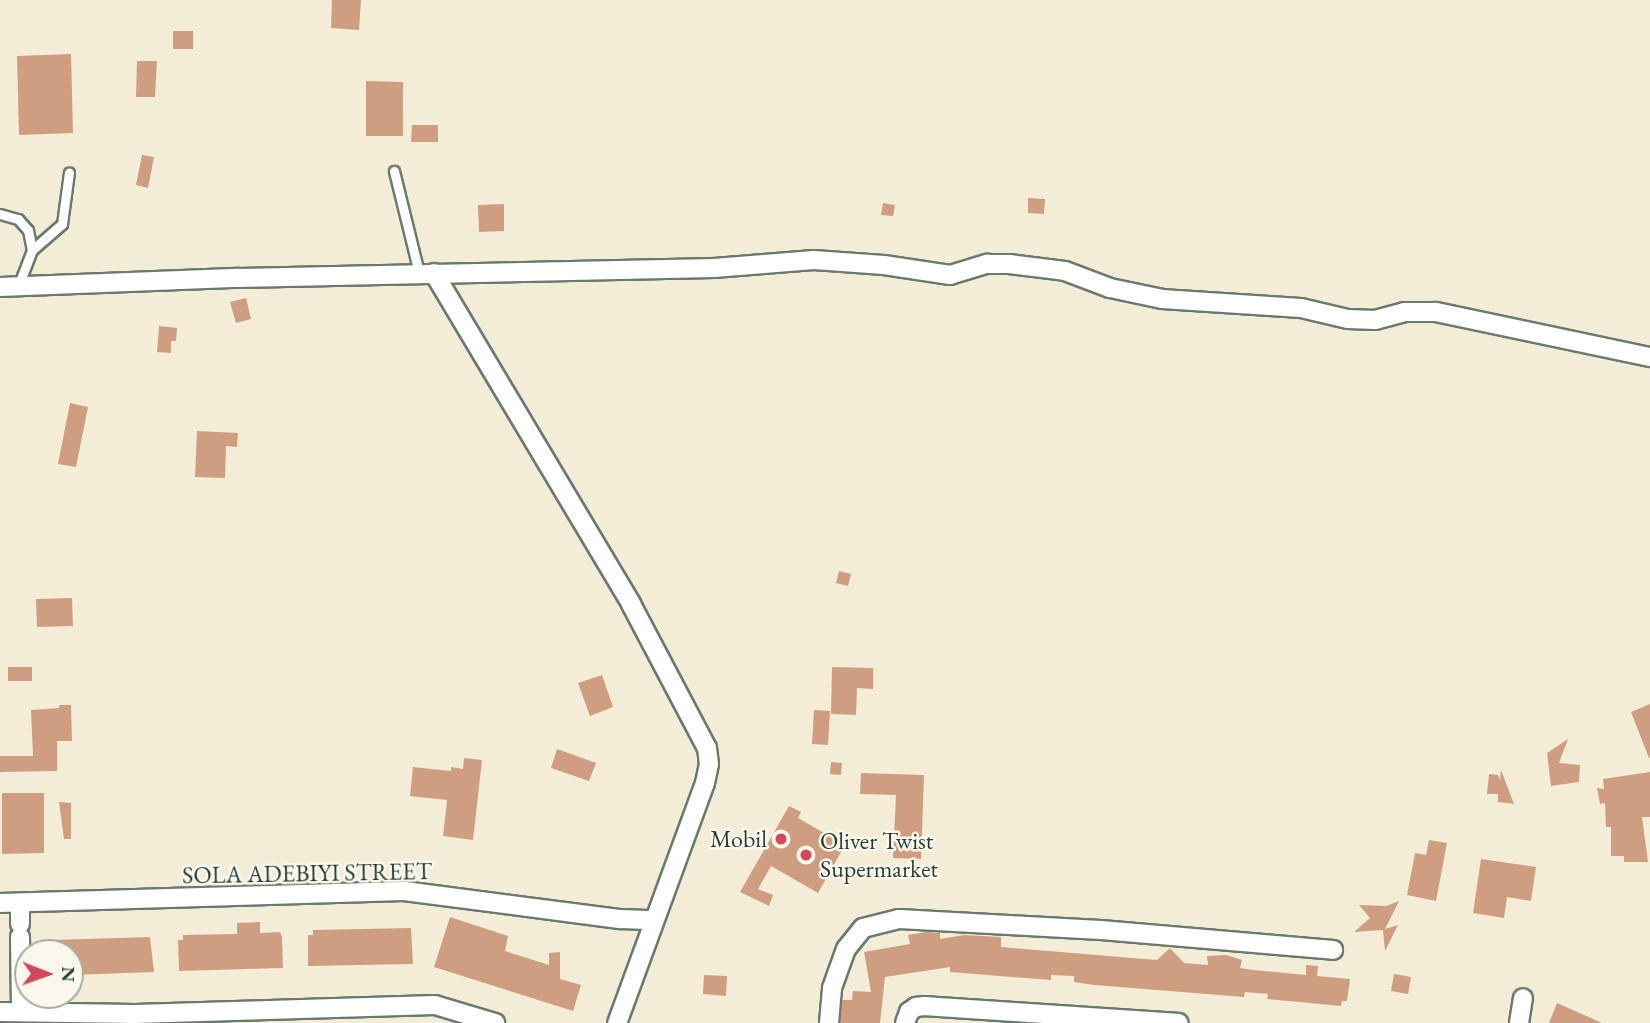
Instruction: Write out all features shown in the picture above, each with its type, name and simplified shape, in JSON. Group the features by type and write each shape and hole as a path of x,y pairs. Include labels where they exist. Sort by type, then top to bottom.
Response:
{"street":[{"path":"9,287 427,273 714,268 814,260 884,265 950,275 987,264 1009,264 1065,271 1110,288 1162,299 1301,308 1348,319 1374,320 1404,313 1436,312 1650,357"},
{"path":"427,273 631,604 707,748 709,764 705,783 617,1023"},
{"name":"SOLA ADEBIYI STREET","path":"0,903 404,891 621,919 654,920"},
{"path":"20,903 21,1012"},
{"path":"829,1023 832,988 846,949 863,928 899,919 1101,930 1333,950"},
{"path":"1519,1023 1523,998"},
{"path":"0,1012 135,1019 402,1014 435,1005 473,1020 495,1023"},
{"path":"905,1023 909,1012 916,1007 1008,1017 1178,1023"}],"lane":[{"path":"394,171 427,273"},
{"path":"9,287 32,250 62,224 69,172"},
{"path":"0,214 18,219 28,230 32,250"}],"building":[{"path":"332,0 361,0 359,30 331,28"},
{"path":"173,31 193,31 193,49 173,49"},
{"path":"71,54 73,133 19,135 17,56"},
{"path":"137,61 157,61 155,97 136,97"},
{"path":"366,81 403,82 403,136 366,136"},
{"path":"412,125 438,125 438,142 411,142"},
{"path":"142,155 154,157 148,188 136,185"},
{"path":"1028,198 1045,199 1044,214 1028,213"},
{"path":"883,203 895,205 893,216 881,215"},
{"path":"504,204 504,231 479,232 478,205"},
{"path":"246,298 251,319 236,323 230,302"},
{"path":"159,326 177,328 176,341 171,341 171,353 157,352"},
{"path":"70,403 88,407 76,467 58,464"},
{"path":"197,431 238,433 237,447 226,446 225,478 195,477"},
{"path":"839,571 851,574 848,586 836,583"},
{"path":"72,598 73,626 37,627 36,599"},
{"path":"8,667 32,667 32,681 8,681"},
{"path":"832,667 873,668 873,689 857,688 856,715 831,714"},
{"path":"602,675 613,707 590,716 578,683"},
{"path":"1650,704 1650,758 1649,758 1631,712"},
{"path":"59,705 71,705 72,741 57,741 57,771 0,772 0,756 33,756 31,710 59,708"},
{"path":"814,710 830,711 828,745 812,744"},
{"path":"1568,739 1559,763 1580,765 1579,782 1551,786 1547,753"},
{"path":"557,749 596,763 589,781 551,768"},
{"path":"464,758 482,760 473,840 443,836 447,800 410,796 413,767 451,771 451,767 463,769"},
{"path":"831,762 842,763 841,775 830,774"},
{"path":"1501,770 1514,804 1498,802 1498,794 1487,794 1489,774 1498,775 1500,780"},
{"path":"1650,772 1650,817 1642,817 1648,862 1624,862 1624,856 1611,856 1611,827 1606,827 1605,803 1600,804 1597,788 1604,789 1603,779"},
{"path":"861,773 924,775 921,859 893,858 896,795 860,794"},
{"path":"2,793 44,793 44,853 2,854"},
{"path":"59,802 71,803 71,839 64,839"},
{"path":"789,806 801,812 798,818 845,845 818,893 771,866 758,889 773,895 769,906 740,892"},
{"path":"1429,840 1447,843 1436,901 1407,895 1415,853 1426,855"},
{"path":"1481,859 1536,867 1531,901 1507,897 1504,918 1473,913"},
{"path":"1399,901 1385,929 1398,925 1385,951 1383,930 1354,932 1370,918 1359,905 1386,906"},
{"path":"450,917 508,936 505,951 549,965 549,953 560,952 560,979 581,985 573,1011 434,967"},
{"path":"260,922 260,933 280,932 283,968 179,971 178,940 183,940 183,935 237,934 237,923"},
{"path":"411,928 413,964 308,966 308,935 313,935 313,930"},
{"path":"940,933 940,939 964,935 1001,937 1001,947 1157,960 1170,948 1184,963 1208,965 1207,956 1226,955 1242,960 1240,968 1306,975 1306,965 1318,966 1317,976 1350,979 1347,1001 1342,1001 1341,1006 1267,999 1268,994 1245,992 1244,997 1094,985 1074,982 1074,976 1051,975 1051,980 950,972 950,967 885,977 880,1023 840,1023 842,1000 852,1000 853,991 871,992 864,952 910,944 908,935"},
{"path":"150,937 154,972 84,974 84,939"},
{"path":"1394,974 1411,977 1408,994 1391,991"},
{"path":"704,975 727,976 726,996 703,994"},
{"path":"1557,1003 1602,1023 1549,1023"}],"place":[{"name":"Mobil","path":"781,839"},
{"name":"Oliver Twist Supermarket","path":"806,855"}]}
